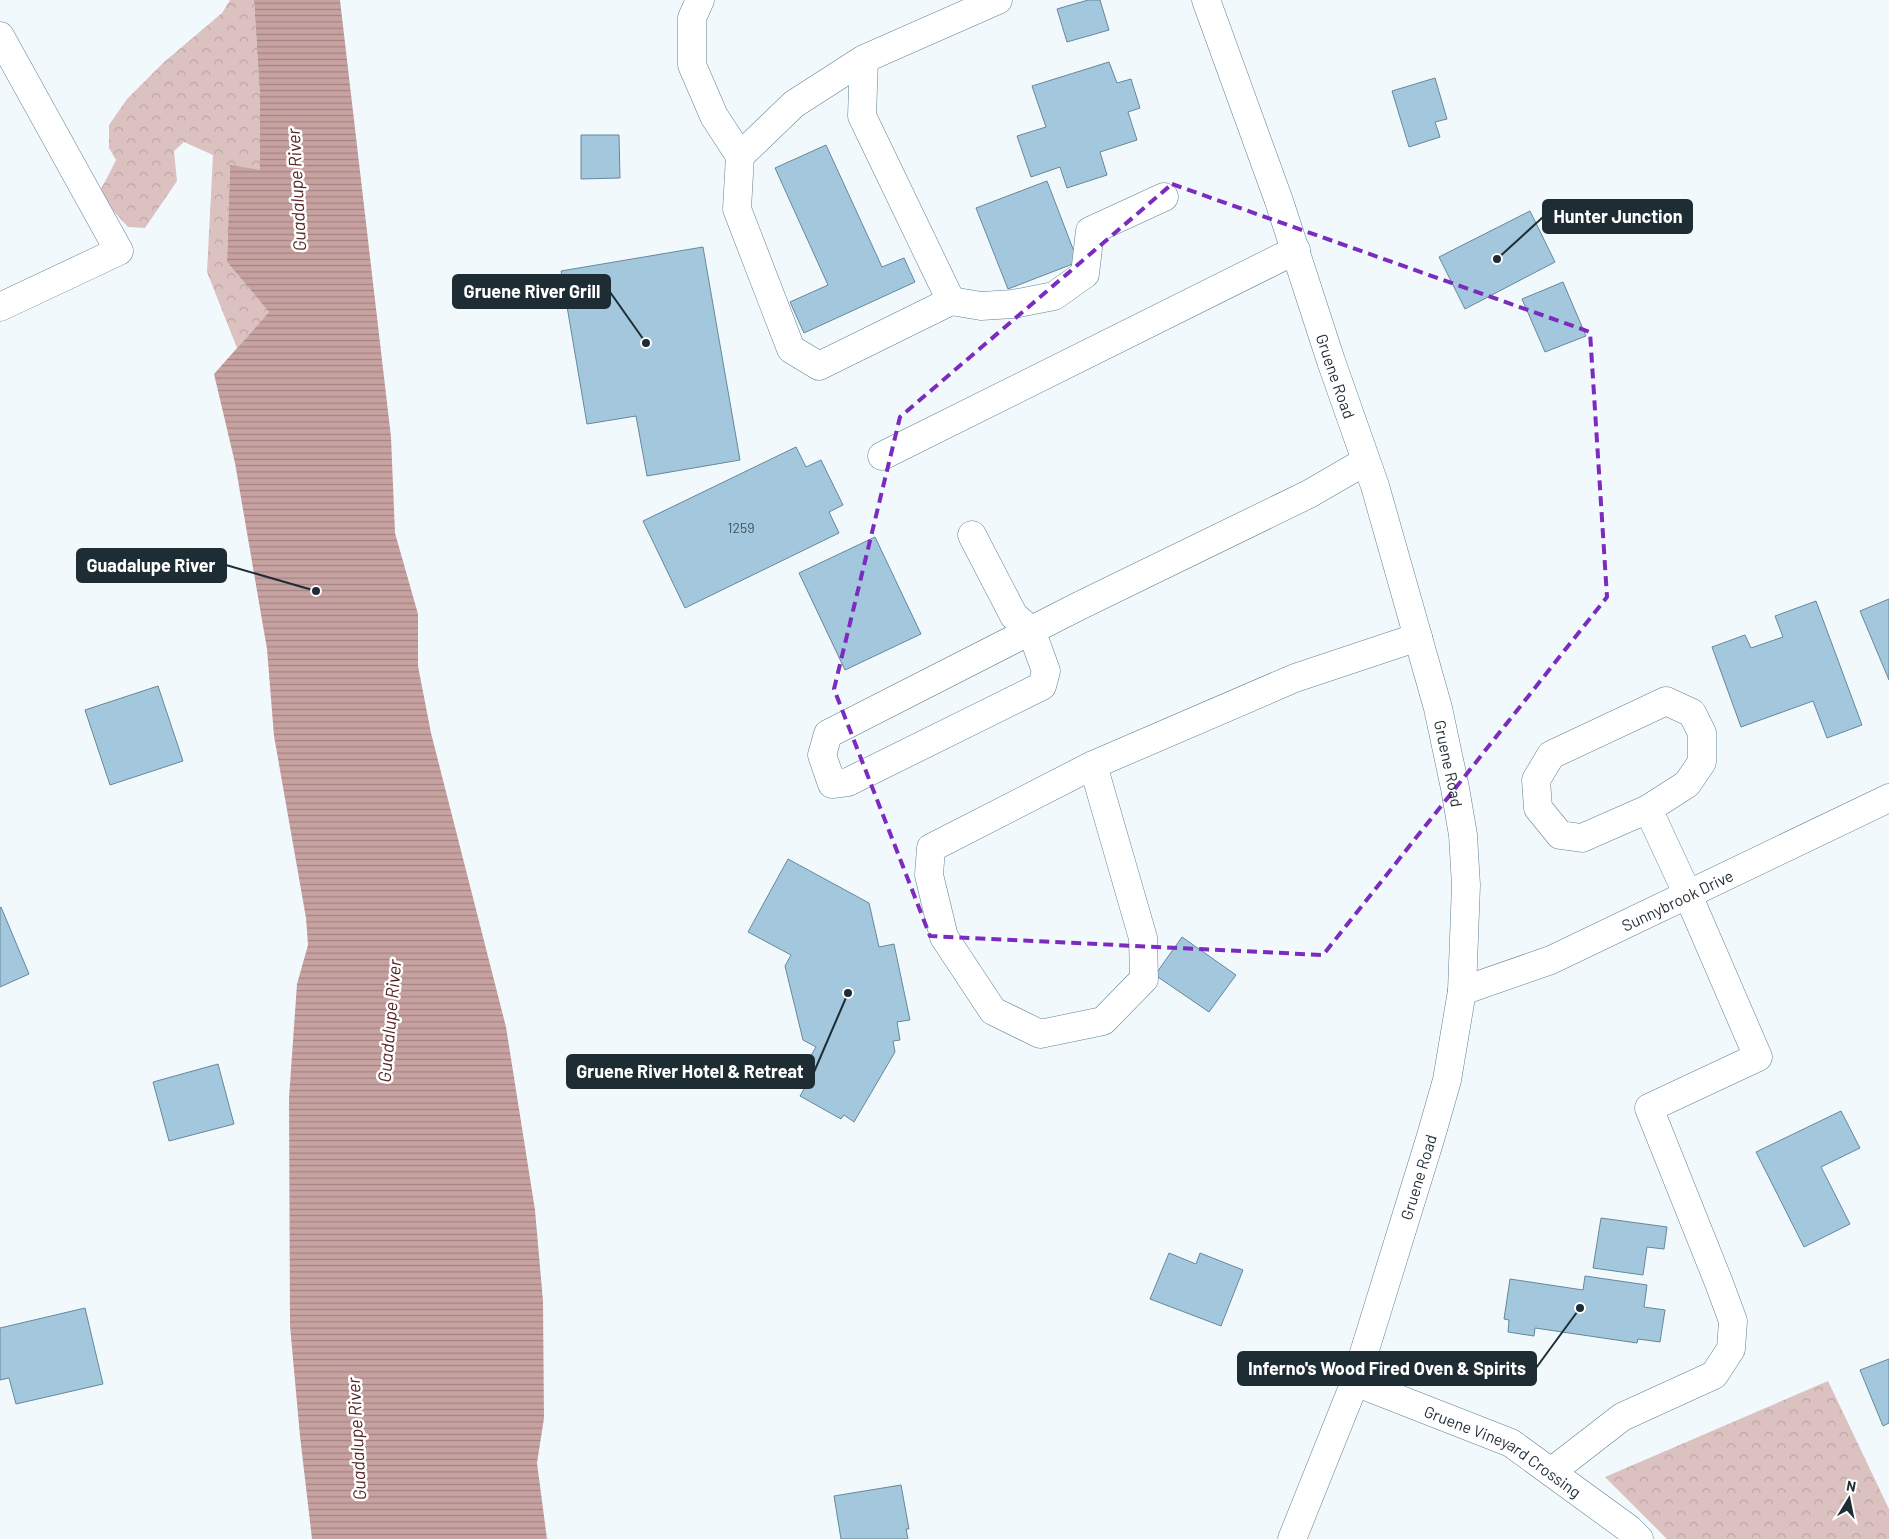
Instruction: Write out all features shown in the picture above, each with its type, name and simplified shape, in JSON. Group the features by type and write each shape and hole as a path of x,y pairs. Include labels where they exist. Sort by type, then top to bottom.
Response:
{"street":[{"path":"700,0 692,18 692,65 714,116 740,156 737,209 791,349 819,366 951,301 989,305 1013,304 1054,296 1085,274 1090,231 1164,197"},
{"path":"740,156 794,104 864,59 998,0"},
{"name":"Gruene Road","path":"1206,0 1279,201 1375,486 1438,708 1463,835 1466,885 1462,991 1447,1080 1354,1382 1292,1539"},
{"path":"0,36 119,251 0,308"},
{"path":"864,59 862,116 951,301"},
{"path":"882,456 1296,250"},
{"path":"972,535 1014,616 1031,630 1046,671 1042,686 848,782 832,784 822,755 828,734 1031,630 1309,494 1366,461"},
{"path":"1093,765 1143,938 1144,979 1102,1021 1040,1034 993,1011 944,937 930,875 931,848 1093,765 1296,678 1418,637"},
{"path":"1666,701 1692,713 1702,733 1702,762 1687,784 1648,809 1582,838 1560,835 1538,808 1536,780 1550,755 1666,701"},
{"name":"Sunnybrook Drive","path":"1462,991 1551,960 1889,798"},
{"path":"1552,1472 1622,1417 1714,1375 1731,1349 1733,1321 1649,1108 1758,1056 1688,895 1648,809"},
{"name":"Gruene Vineyard Crossing","path":"1354,1382 1511,1443 1629,1529 1639,1539"}],"highlighted area":[{"path":"1172,184 1590,332 1607,597 1323,955 930,936 834,689 900,417"}],"green space":[{"path":"230,0 254,0 260,97 260,171 230,165 227,262 269,312 237,348 207,272 213,155 184,142 174,151 177,181 145,228 128,227 98,194 116,160 109,148 109,125 127,99 163,63 222,13"},
{"path":"1828,1381 1889,1509 1889,1539 1667,1539 1605,1477"}],"water":[{"path":"254,0 340,0 391,437 395,533 418,614 418,666 431,733 506,1027 535,1210 543,1301 544,1418 537,1463 547,1539 312,1539 290,1326 289,1098 297,984 308,945 306,918 274,736 267,649 235,463 214,374 269,312 227,262 230,165 260,170 260,97"}],"building":[{"path":"1088,0 1100,0 1109,30 1067,42 1057,9"},
{"path":"1109,62 1117,83 1131,79 1140,108 1128,112 1137,140 1100,152 1107,175 1067,188 1060,167 1031,177 1017,136 1046,127 1032,86"},
{"path":"1435,78 1447,119 1435,122 1440,137 1409,147 1392,91"},
{"path":"581,135 619,135 620,178 581,179"},
{"path":"826,145 882,267 904,258 915,282 804,333 790,302 828,285 775,168"},
{"path":"1047,181 1078,262 1008,289 976,208"},
{"path":"1530,211 1555,262 1465,309 1439,257"},
{"path":"703,247 740,460 647,476 636,416 587,424 561,271"},
{"path":"1563,282 1586,336 1545,352 1522,299"},
{"path":"796,447 806,467 821,460 843,505 829,512 839,533 685,608 643,521"},
{"path":"875,537 921,634 845,670 799,573"},
{"path":"1889,599 1889,680 1860,611"},
{"path":"1816,601 1862,725 1827,738 1813,701 1741,727 1712,647 1745,635 1751,648 1783,637 1775,616"},
{"path":"158,686 183,761 110,785 85,710"},
{"path":"788,859 869,903 879,947 894,944 910,1020 897,1022 900,1040 893,1041 895,1052 854,1122 844,1115 841,1119 800,1096 804,1089 795,1083 816,1047 803,1040 785,966 791,955 748,932"},
{"path":"0,908 29,974 0,987"},
{"path":"1182,937 1236,975 1209,1012 1155,975"},
{"path":"218,1064 234,1124 169,1141 153,1082"},
{"path":"1841,1111 1860,1148 1821,1167 1850,1224 1804,1247 1756,1152"},
{"path":"1601,1218 1667,1227 1664,1249 1647,1247 1643,1275 1593,1268"},
{"path":"1169,1253 1196,1264 1200,1253 1243,1270 1221,1326 1150,1299"},
{"path":"1585,1276 1647,1285 1644,1307 1665,1310 1660,1342 1638,1339 1637,1343 1535,1328 1534,1336 1508,1332 1509,1320 1504,1319 1510,1279 1583,1290"},
{"path":"85,1308 103,1384 16,1404 9,1378 0,1380 0,1328"},
{"path":"1889,1359 1889,1423 1883,1426 1860,1370"},
{"path":"901,1485 909,1529 906,1529 908,1539 841,1539 834,1496"}],"place":[{"name":"Hunter Junction","path":"1497,259"},
{"name":"Gruene River Grill","path":"646,343"},
{"name":"Guadalupe River","path":"316,591"},
{"name":"Gruene River Hotel & Retreat","path":"848,993"},
{"name":"Inferno's Wood Fired Oven & Spirits","path":"1580,1308"}]}
